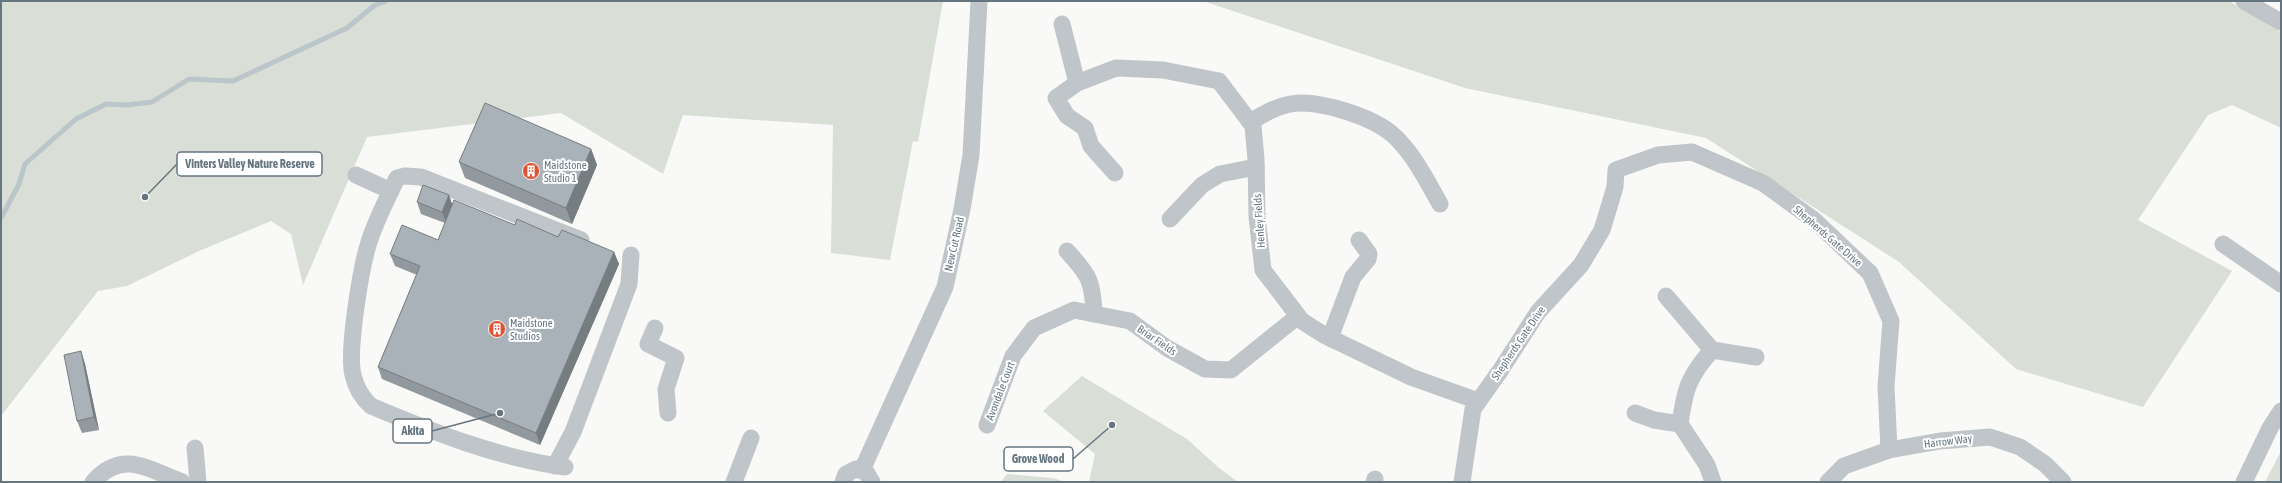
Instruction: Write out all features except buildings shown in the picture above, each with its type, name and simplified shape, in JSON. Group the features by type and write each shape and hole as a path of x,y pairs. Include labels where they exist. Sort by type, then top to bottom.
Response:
{"street":[{"name":"New Cut Road","path":"843,482 846,474 851,470 867,476 945,287 962,210 970,155 979,1"},
{"path":"2244,1 2281,22"},
{"path":"1062,24 1074,86"},
{"name":"Henley Fields","path":"1115,173 1091,146 1085,128 1067,116 1056,98 1074,86 1116,68 1163,70 1219,81 1253,126 1257,217 1263,270 1302,321 1330,338 1411,377 1478,401"},
{"path":"1250,122 1271,110 1300,103 1332,107 1363,118 1392,134 1420,168 1440,204"},
{"name":"Shepherds Gate Drive","path":"1462,482 1473,409 1538,312 1581,266 1602,230 1615,188 1616,170 1658,155 1692,152 1763,183 1814,220 1870,273 1891,321 1886,386 1889,450"},
{"path":"1170,219 1202,185 1220,174 1256,167"},
{"path":"356,175 391,191"},
{"path":"593,244 421,177 405,176 397,178 369,243 357,306 352,374 361,398 371,406 470,444 560,466 629,284 631,255"},
{"path":"1330,338 1353,277 1368,259 1369,254 1359,240"},
{"path":"2223,244 2281,284"},
{"path":"1067,251 1087,273 1091,284 1094,314"},
{"path":"1666,296 1712,350 1756,357"},
{"name":"Briar Fields","path":"1013,356 1034,328 1074,310 1130,321 1167,348 1206,369 1230,370 1298,316"},
{"path":"655,328 648,344 676,358 666,389 668,413"},
{"path":"1712,350 1700,364 1685,390 1680,424 1707,465 1713,482"},
{"name":"Avondale Court","path":"987,425 1013,356"},
{"path":"2244,482 2270,428 2281,411"},
{"path":"1635,413 1649,419 1680,424"},
{"name":"Harrow Way","path":"1828,482 1844,466 1889,450 1940,441 1990,437 2020,446 2045,464 2063,482"},
{"path":"734,482 751,438"},
{"path":"194,448 198,482"},
{"path":"93,482 111,466 127,463 182,482"}],"shaded area":[{"path":"1,1 943,1 918,142 913,141 890,260 831,253 833,125 683,115 663,174 561,113 367,137 303,285 291,234 271,221 199,251 127,286 98,291 1,416"},
{"path":"1203,1 2229,1 2281,32 2281,128 2232,105 2208,115 2138,220 2232,271 2143,407 2016,369 1899,262 1706,138 1465,88"},
{"path":"1082,376 1187,439 1219,468 1238,482 1089,482 1095,454 1043,411"},
{"path":"2281,451 2281,482 2265,482"},
{"path":"1007,474 1052,478 1066,482 1001,482"}],"waterway":[{"path":"1,218 19,184 25,164 76,119 106,104 127,105 152,102 189,79 233,81 347,28 375,5 386,1"}],"place":[{"name":"Maidstone Studio 1","path":"531,171"},
{"name":"Vinters Valley Nature Reserve","path":"145,197"},
{"name":"Maidstone Studios","path":"497,329"},
{"name":"Akita","path":"500,413"},
{"name":"Grove Wood","path":"1112,425"}]}
